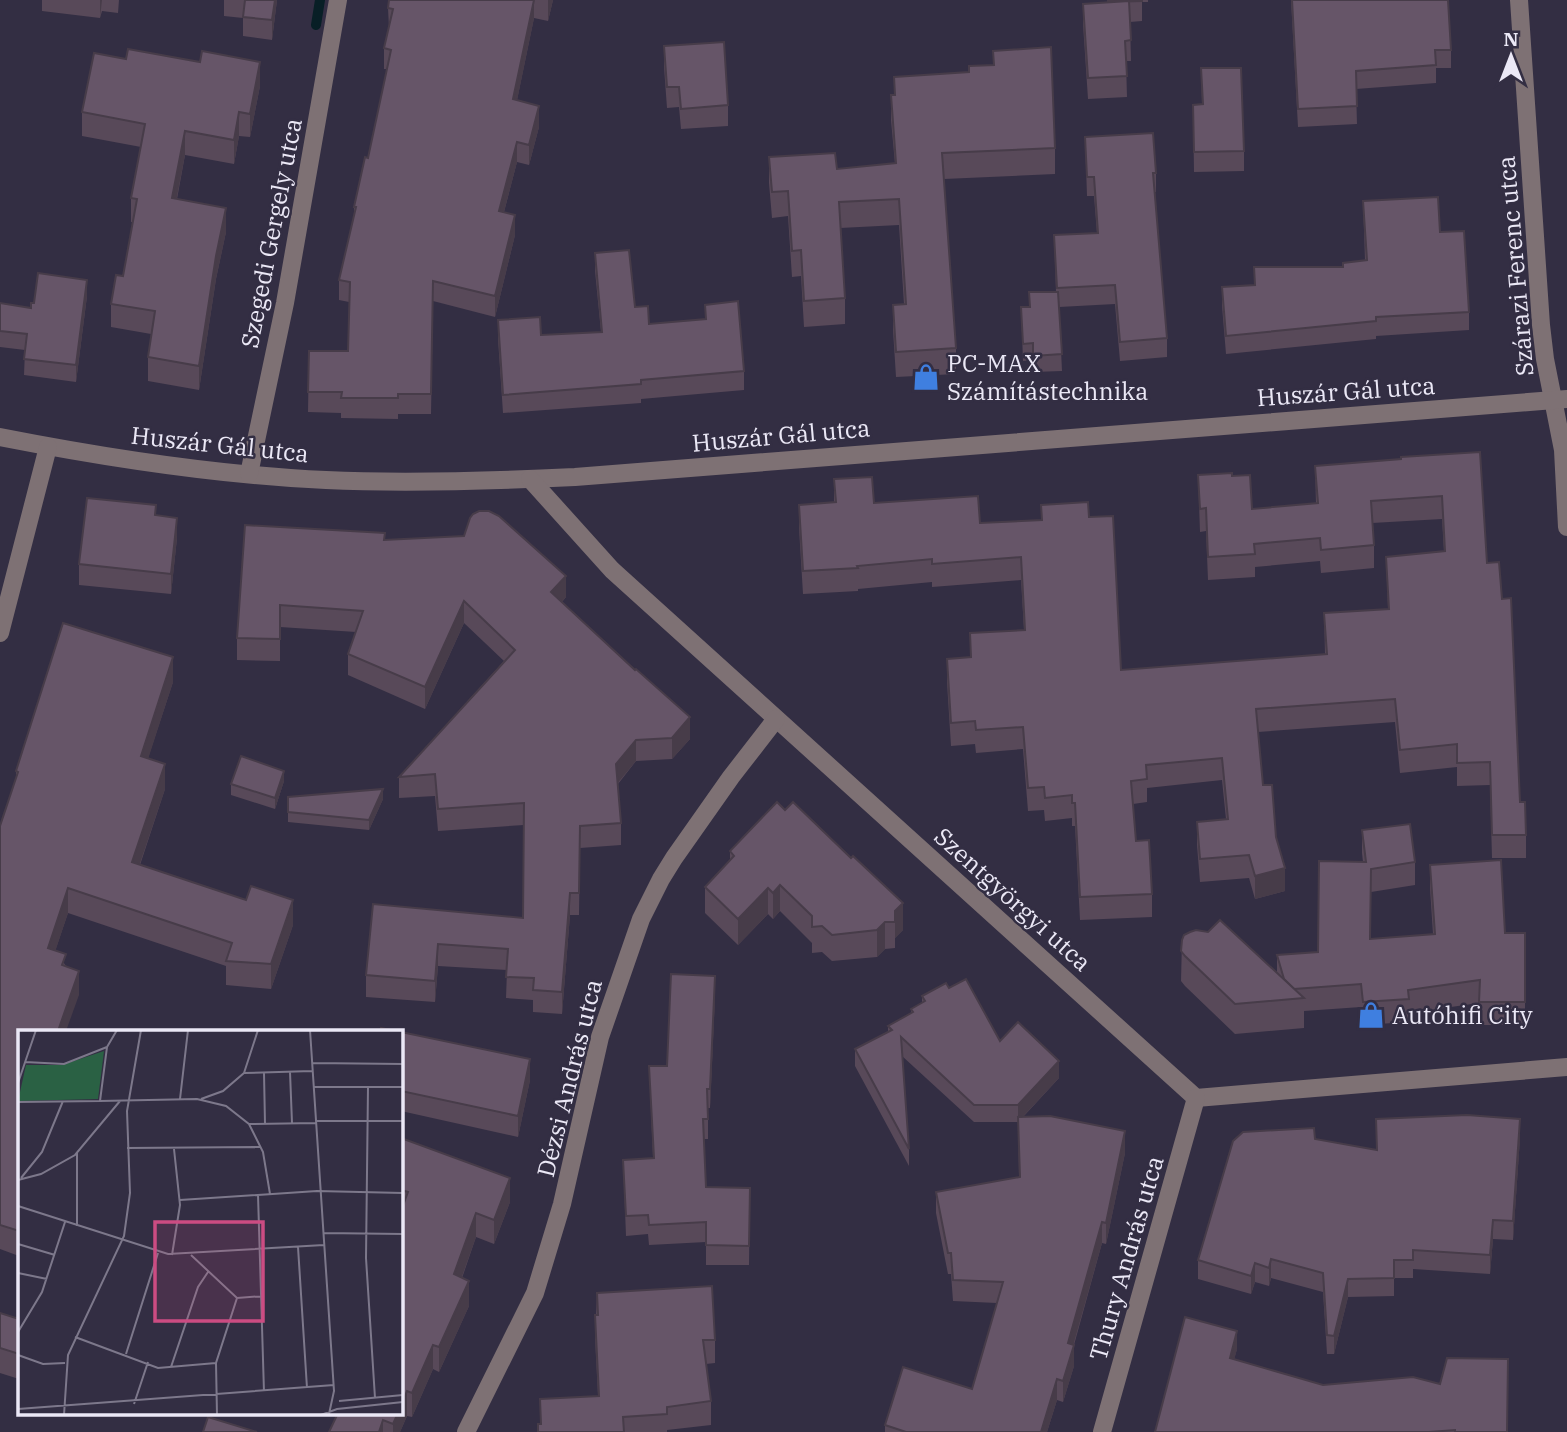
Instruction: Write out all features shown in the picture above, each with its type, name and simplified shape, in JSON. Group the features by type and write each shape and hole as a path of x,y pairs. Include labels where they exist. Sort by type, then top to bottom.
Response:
{"street":[{"name":"Szegedi Gergely utca","path":"250,474 285,303 338,0"},
{"name":"Szárazi Ferenc utca","path":"1519,0 1541,325 1545,359 1560,399 1567,527"},
{"name":"Huszár Gál utca","path":"0,437 110,457 250,474 356,481 530,479 1560,399"},
{"path":"0,634 48,447"},
{"name":"Szentgyörgyi utca","path":"530,479 612,570 1196,1098"},
{"name":"Dézsi András utca","path":"466,1432 535,1293 562,1204 600,1037 641,919 661,879 680,850 776,719"},
{"path":"1196,1098 1567,1067"},
{"name":"Thury András utca","path":"1102,1432 1196,1098"}],"building":[{"path":"245,0 275,0 272,20 243,17"},
{"path":"389,0 534,0 513,99 539,106 529,145 517,142 499,211 515,215 495,296 433,281 431,394 398,394 398,398 341,398 342,392 308,392 309,351 348,351 350,282 339,280 391,50 384,48 393,9 388,8"},
{"path":"1142,0 1142,1 1108,2"},
{"path":"1292,0 1448,0 1451,50 1435,50 1436,65 1356,71 1357,106 1298,109"},
{"path":"1129,1 1131,40 1125,41 1127,76 1088,78 1083,4"},
{"path":"724,42 728,105 681,109 679,87 667,87 664,46"},
{"path":"1051,47 1055,148 942,153 956,348 896,352 893,305 906,304 899,199 839,202 845,298 804,301 801,250 792,251 788,191 772,192 769,157 835,153 837,169 896,163 891,95 895,95 894,77 969,72 969,66 994,65 993,51"},
{"path":"128,49 200,62 202,51 260,62 250,114 239,112 234,140 185,131 172,198 226,208 199,366 148,357 155,311 111,304 116,275 123,276 137,199 131,198 145,124 82,112 94,53 126,59"},
{"path":"1201,68 1241,68 1244,151 1194,152 1193,105 1203,104"},
{"path":"1153,133 1156,173 1153,173 1167,338 1120,342 1115,285 1057,288 1054,235 1098,233 1094,177 1087,177 1085,137"},
{"path":"1438,197 1440,232 1464,231 1469,312 1376,317 1376,321 1226,336 1222,287 1255,285 1254,267 1343,267 1343,263 1367,260 1363,201"},
{"path":"629,250 635,307 648,306 649,324 706,319 705,305 738,301 744,371 641,380 641,384 503,395 498,320 540,317 541,335 602,332 595,253"},
{"path":"38,273 87,280 76,365 24,359 27,334 0,331 0,303 31,308"},
{"path":"1029,292 1058,292 1062,354 1033,356 1033,343 1023,344 1021,307 1030,307"},
{"path":"1480,452 1487,563 1499,562 1502,599 1511,598 1520,802 1525,802 1526,835 1492,835 1490,762 1457,763 1457,744 1400,750 1395,699 1256,709 1263,785 1272,785 1276,837 1285,868 1255,876 1249,855 1200,859 1197,822 1228,819 1222,758 1146,765 1147,779 1131,781 1136,841 1149,840 1152,894 1080,897 1075,803 1072,803 1072,795 1045,798 1044,787 1028,788 1023,727 976,730 975,721 951,723 947,659 971,657 970,633 1025,630 1021,557 932,564 932,559 857,566 858,568 803,571 799,505 836,502 834,479 872,477 874,503 978,496 980,523 1042,520 1041,505 1088,502 1089,517 1113,516 1121,670 1327,654 1324,613 1389,609 1386,557 1445,551 1442,496 1371,501 1374,545 1321,550 1320,538 1254,544 1255,554 1208,557 1206,508 1200,509 1198,475 1250,475 1252,509 1318,503 1315,466"},
{"path":"87,498 156,505 155,515 177,518 171,574 79,564"},
{"path":"479,511 489,511 499,516 566,576 551,592 690,717 672,738 636,740 616,764 621,823 580,826 579,893 570,893 562,992 533,990 534,978 506,977 508,949 438,944 435,981 366,975 373,904 523,918 524,803 438,809 435,774 399,777 515,650 464,601 425,687 348,654 363,611 280,605 280,639 237,638 245,525 385,533 384,540 464,536 470,518"},
{"path":"63,623 173,657 141,756 165,764 132,862 246,900 251,886 293,900 271,964 226,961 232,943 68,888 48,948 66,954 62,965 79,971 58,1030 18,1030 18,1231 0,1225 0,826 18,772 16,771"},
{"path":"241,756 284,771 275,798 231,784"},
{"path":"383,789 369,820 288,812 288,797"},
{"path":"777,802 785,810 793,802 903,903 895,911 895,922 885,922 877,930 832,935 822,926 812,927 812,916 780,885 773,893 768,888 738,919 705,887 734,856 730,851"},
{"path":"1410,824 1415,862 1371,869 1370,939 1435,934 1430,865 1501,860 1505,933 1525,933 1525,1002 1479,1002 1480,980 1408,990 1409,999 1363,1002 1361,984 1294,989 1284,979 1277,955 1318,952 1319,861 1366,862 1362,830"},
{"path":"1220,920 1304,998 1235,1004 1181,951 1184,935 1196,930 1208,932"},
{"path":"671,974 715,976 710,1089 707,1089 708,1119 703,1119 706,1187 750,1188 749,1246 706,1245 706,1222 649,1225 648,1215 626,1216 623,1160 654,1158 649,1066 667,1066"},
{"path":"966,979 1000,1041 1018,1022 1059,1061 1018,1105 974,1105 901,1037 909,1149 855,1049 892,1030 888,1026 913,1012 911,1009 925,1001 922,996 946,983 949,988"},
{"path":"402,1032 530,1059 518,1116 402,1091"},
{"path":"1467,1115 1520,1119 1513,1221 1493,1220 1490,1255 1413,1250 1413,1260 1394,1260 1394,1278 1348,1279 1334,1336 1327,1335 1323,1273 1271,1259 1269,1268 1255,1263 1251,1276 1198,1260 1233,1141 1243,1132 1314,1128 1315,1139 1377,1150 1376,1119"},
{"path":"1050,1116 1125,1131 1106,1223 1102,1222 1068,1343 1074,1345 1063,1381 1057,1379 1041,1432 906,1432 885,1425 903,1367 972,1389 1003,1282 953,1280 951,1253 948,1253 936,1192 1020,1177 1018,1117"},
{"path":"402,1138 510,1178 494,1220 476,1213 454,1274 469,1281 439,1347 433,1345 412,1393 407,1391 402,1404 402,1208 408,1192 402,1190"},
{"path":"712,1286 715,1340 703,1340 711,1401 667,1407 667,1414 623,1417 624,1432 538,1432 538,1424 541,1424 540,1399 599,1396 595,1315 598,1315 597,1293"},
{"path":"0,1313 18,1319 18,1354 0,1348"},
{"path":"1185,1317 1237,1331 1230,1358 1323,1385 1413,1377 1440,1384 1447,1358 1508,1359 1507,1432 1155,1432"},
{"path":"338,1414 398,1414 393,1424 383,1420 379,1432 329,1432"},
{"path":"208,1417 257,1432 203,1432"}],"waterway":[{"path":"316,25 320,0"}],"place":[{"name":"PC-MAX Számítástechnika","path":"926,377"},
{"name":"Autóhifi City","path":"1371,1015"}]}
